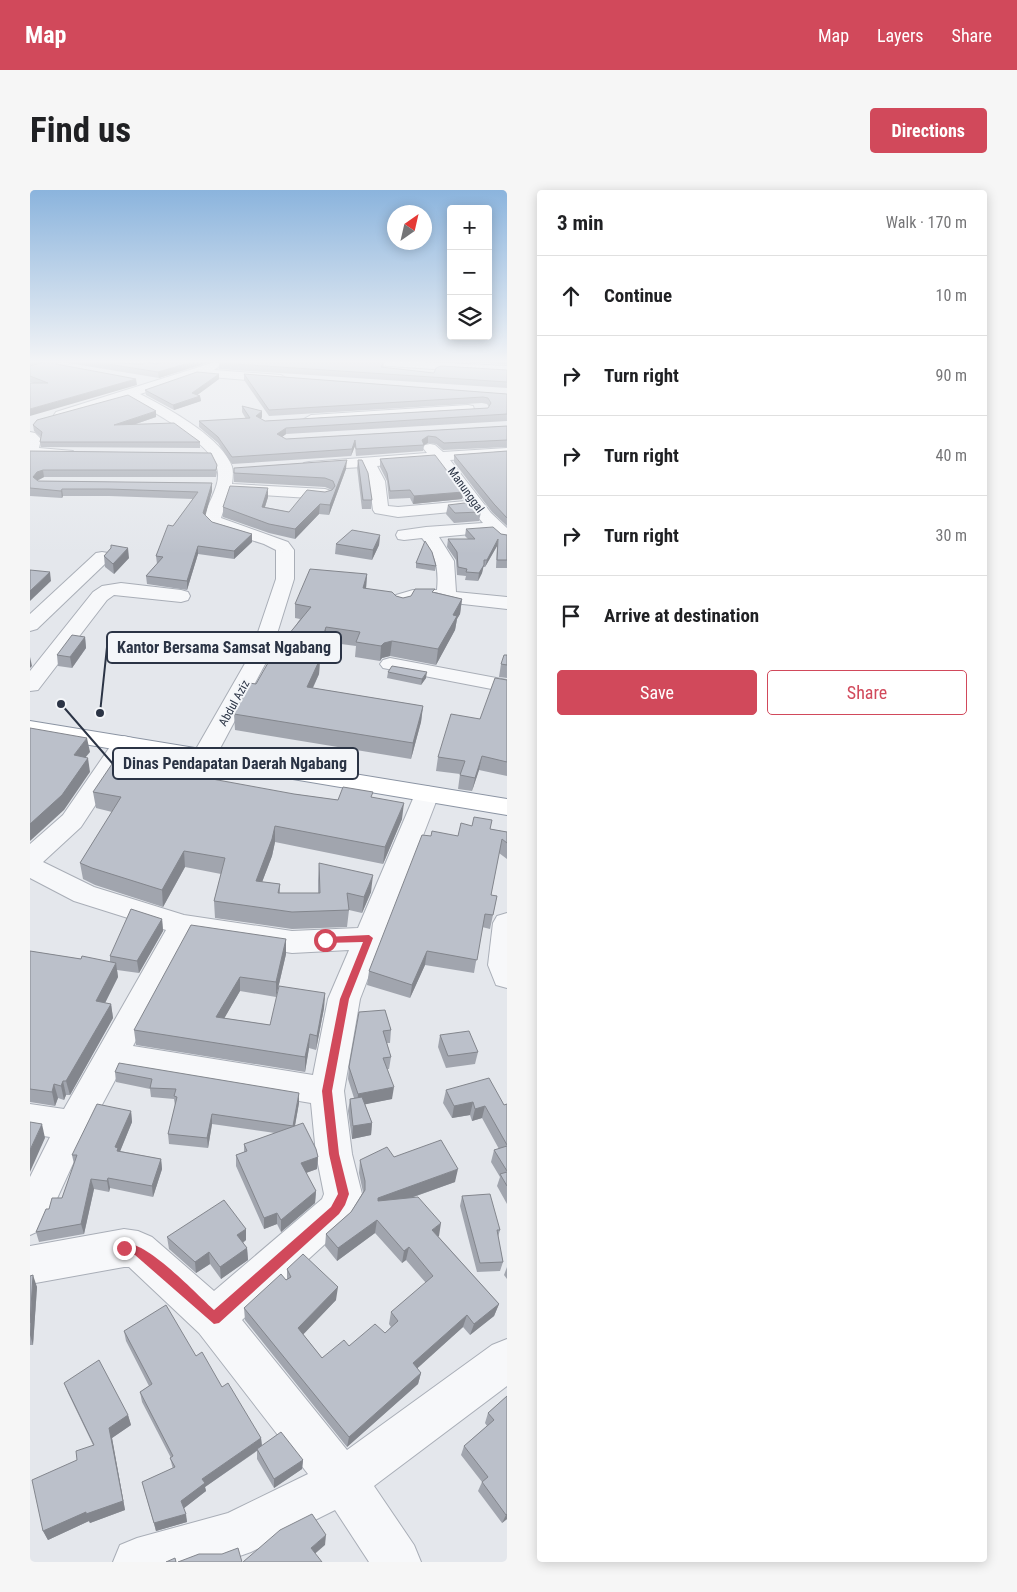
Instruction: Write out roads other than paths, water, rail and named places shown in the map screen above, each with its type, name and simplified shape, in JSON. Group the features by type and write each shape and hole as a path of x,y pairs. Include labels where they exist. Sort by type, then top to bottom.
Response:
{"highway":[{"path":"30,728 507,807"}],"street":[{"path":"184,426 217,454 220,481"},
{"path":"30,436 34,439 32,452 35,454 83,454"},
{"name":"Manunggal","path":"421,439 440,457 494,521"},
{"path":"291,467 507,452"},
{"path":"198,454 217,454"},
{"path":"368,462 376,481 381,510 494,521"},
{"path":"220,481 245,470"},
{"path":"220,481 325,494"},
{"name":"Abdul Aziz","path":"204,756 261,653 285,579 286,550 282,546 262,537 219,524 213,520 220,481"},
{"path":"404,535 494,521"},
{"path":"426,532 440,548 447,560 446,596"},
{"path":"30,625 102,557"},
{"path":"30,685 100,596 109,590 121,589 181,596"},
{"path":"402,605 402,600 407,597 423,595 507,603"},
{"path":"390,664 507,686"},
{"path":"30,859 72,821 124,743"},
{"path":"214,1318 335,1211 341,1201 343,1194 333,1147 327,1091 344,999 427,794"},
{"path":"30,867 84,894 183,925 292,942 369,938"},
{"path":"507,923 503,965 507,977"},
{"path":"30,1217 73,1126 183,925"},
{"path":"112,1056 327,1091"},
{"path":"30,1119 73,1126"},
{"path":"30,1265 107,1250 124,1248 138,1250 214,1318 343,1481 397,1562"},
{"path":"137,1562 234,1535 343,1481 507,1360"}],"place":[{"name":"Dinas Pendapatan Daerah Ngabang","path":"61,704"},
{"name":"Kantor Bersama Samsat Ngabang","path":"100,713"}]}
